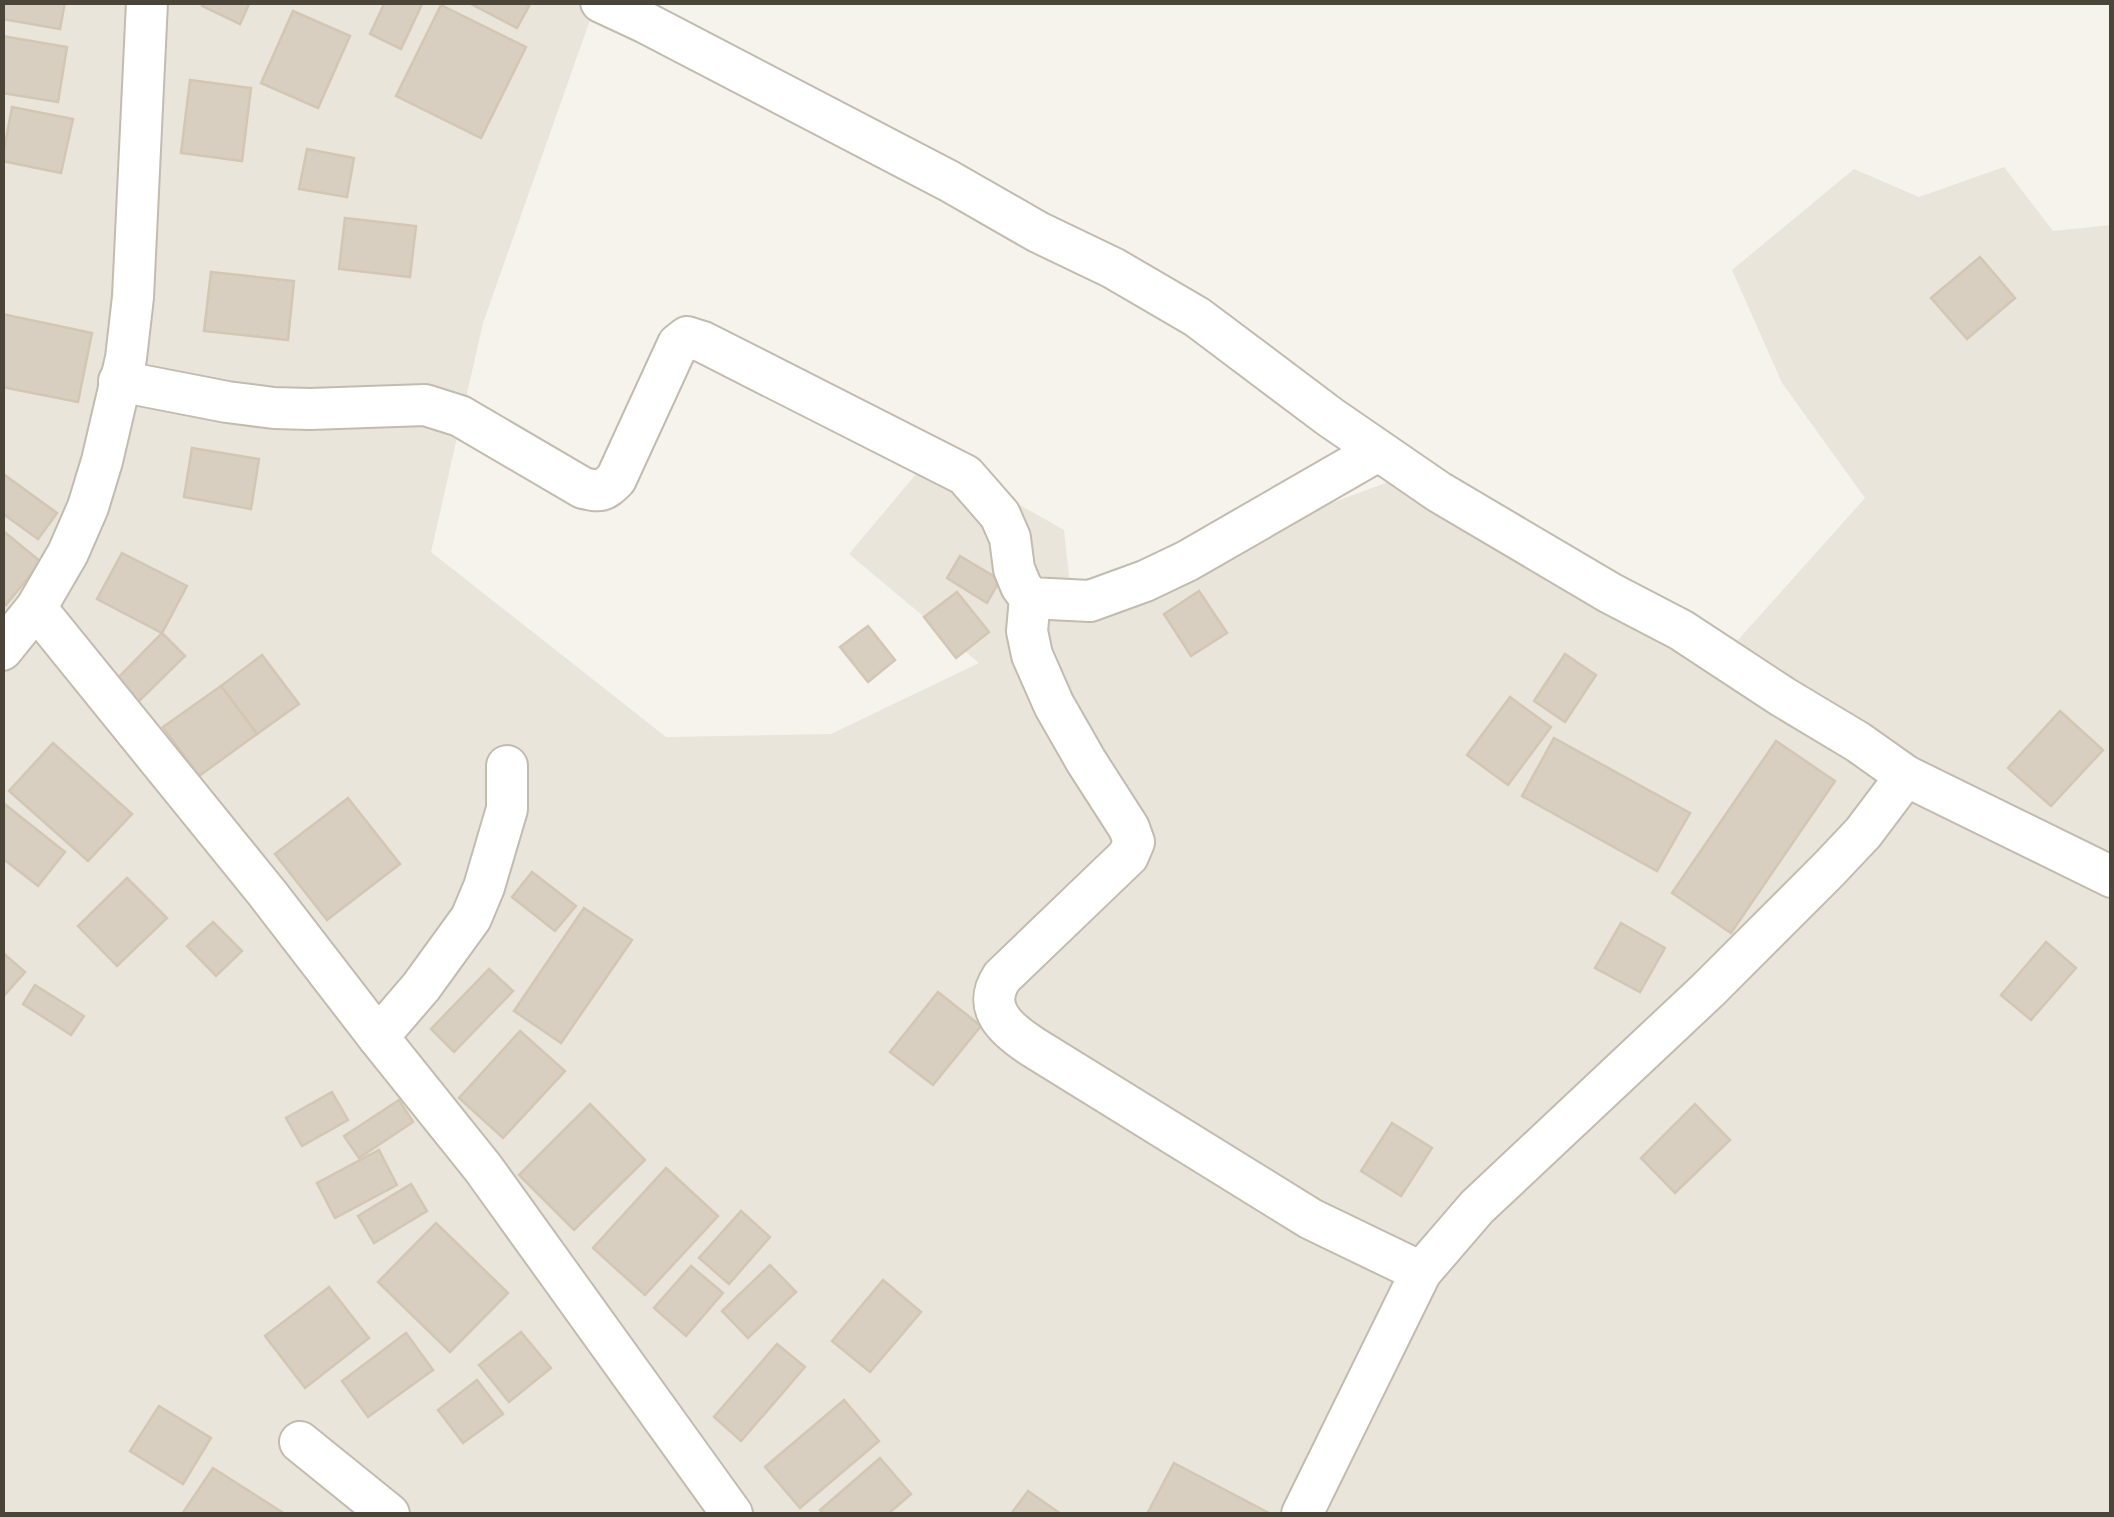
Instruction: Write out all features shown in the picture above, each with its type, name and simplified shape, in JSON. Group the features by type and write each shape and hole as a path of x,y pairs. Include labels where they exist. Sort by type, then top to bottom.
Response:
{"street":[{"path":"2,650 36,608 68,553 88,507 126,358 133,297 147,2"},
{"path":"601,2 949,181 1198,317 1439,492 1680,630 1906,776 2112,877"},
{"path":"119,381 274,408 424,405 460,416 583,488 599,492 616,479 678,344 688,337 965,475 1000,514 1010,538 1014,568 1030,598 1027,631 1032,655 1054,705 1130,828 1134,842 1128,856 1002,977 995,988 995,1010 1013,1034 1032,1048 1312,1220 1421,1272"},
{"path":"1030,598 1090,601 1145,582 1378,451"},
{"path":"36,608 267,892 483,1168 732,1514"},
{"path":"378,1037 472,918 506,809 507,766"},
{"path":"1302,1514 1421,1272 1477,1207 1708,990 1829,869 1906,776"},
{"path":"300,1442 388,1514"}],"shaded area":[{"path":"3,3 596,3 483,323 431,552 666,737 831,734 979,663 849,554 932,455 1064,530 1074,622 1271,525 1413,473 1738,640 1865,498 1782,383 1732,270 1854,169 1919,197 2004,167 2053,231 2111,225 2111,1514 3,1514"}],"building":[{"path":"2,2 65,2 60,29 2,19"},
{"path":"204,2 250,2 240,24 202,6"},
{"path":"385,2 423,2 401,49 370,34"},
{"path":"467,2 521,2 529,6 517,28"},
{"path":"441,5 526,47 481,138 396,96"},
{"path":"293,11 350,36 318,108 261,83"},
{"path":"2,36 67,47 58,102 2,93"},
{"path":"190,80 251,88 242,161 181,153"},
{"path":"12,107 73,119 61,173 2,161"},
{"path":"307,149 354,158 347,197 299,189"},
{"path":"345,218 416,226 410,277 339,269"},
{"path":"1980,257 2015,298 1967,339 1931,298"},
{"path":"211,272 294,281 288,340 204,331"},
{"path":"2,314 92,333 78,402 2,387"},
{"path":"192,448 259,459 251,509 184,497"},
{"path":"2,473 57,513 38,539 2,513"},
{"path":"2,530 41,562 6,605 2,603"},
{"path":"122,553 187,586 162,633 97,599"},
{"path":"960,556 1000,580 987,603 947,578"},
{"path":"1199,591 1227,633 1191,656 1164,614"},
{"path":"957,592 989,632 956,658 924,617"},
{"path":"868,626 895,660 868,682 840,647"},
{"path":"162,633 185,656 137,703 115,681"},
{"path":"1565,654 1596,675 1565,722 1534,701"},
{"path":"262,655 299,704 257,734 221,686"},
{"path":"221,686 257,734 199,776 163,727"},
{"path":"1510,697 1551,727 1508,785 1467,755"},
{"path":"2060,711 2103,750 2051,806 2008,768"},
{"path":"1554,738 1690,813 1657,871 1522,796"},
{"path":"1776,741 1835,781 1731,933 1672,893"},
{"path":"53,743 132,814 88,861 9,791"},
{"path":"348,798 400,864 327,920 275,854"},
{"path":"2,802 65,852 38,886 2,858"},
{"path":"532,872 576,906 555,931 512,897"},
{"path":"127,878 167,918 117,966 78,926"},
{"path":"584,908 632,940 561,1043 514,1011"},
{"path":"213,922 242,951 216,976 187,946"},
{"path":"1621,923 1665,948 1640,992 1595,968"},
{"path":"2046,942 2076,968 2031,1020 2001,995"},
{"path":"2,952 25,972 2,998"},
{"path":"489,969 513,991 454,1052 431,1029"},
{"path":"35,985 84,1016 71,1035 23,1004"},
{"path":"938,992 981,1026 933,1085 890,1052"},
{"path":"520,1031 565,1071 503,1138 459,1098"},
{"path":"332,1092 348,1120 302,1146 286,1118"},
{"path":"399,1100 413,1122 359,1158 344,1136"},
{"path":"590,1104 645,1160 574,1230 519,1175"},
{"path":"1695,1104 1730,1140 1675,1193 1641,1158"},
{"path":"1392,1123 1432,1148 1401,1196 1361,1171"},
{"path":"379,1150 397,1185 335,1218 317,1183"},
{"path":"666,1168 718,1216 645,1295 593,1248"},
{"path":"411,1184 427,1211 374,1243 358,1216"},
{"path":"741,1211 770,1237 729,1284 699,1258"},
{"path":"436,1223 508,1293 450,1352 378,1282"},
{"path":"770,1265 796,1292 748,1338 722,1311"},
{"path":"691,1266 723,1293 686,1336 654,1308"},
{"path":"883,1280 921,1312 870,1372 832,1341"},
{"path":"329,1287 369,1338 305,1388 265,1336"},
{"path":"521,1332 551,1368 509,1402 479,1365"},
{"path":"406,1333 433,1370 368,1417 342,1381"},
{"path":"777,1344 805,1367 741,1441 714,1417"},
{"path":"477,1380 503,1414 463,1443 438,1410"},
{"path":"844,1400 879,1441 800,1508 765,1467"},
{"path":"159,1406 211,1438 183,1484 130,1451"},
{"path":"880,1458 911,1494 888,1514 824,1514 820,1510"},
{"path":"1174,1463 1271,1514 1147,1514"},
{"path":"213,1468 285,1514 182,1514"},
{"path":"1028,1491 1061,1514 1011,1514"}]}
